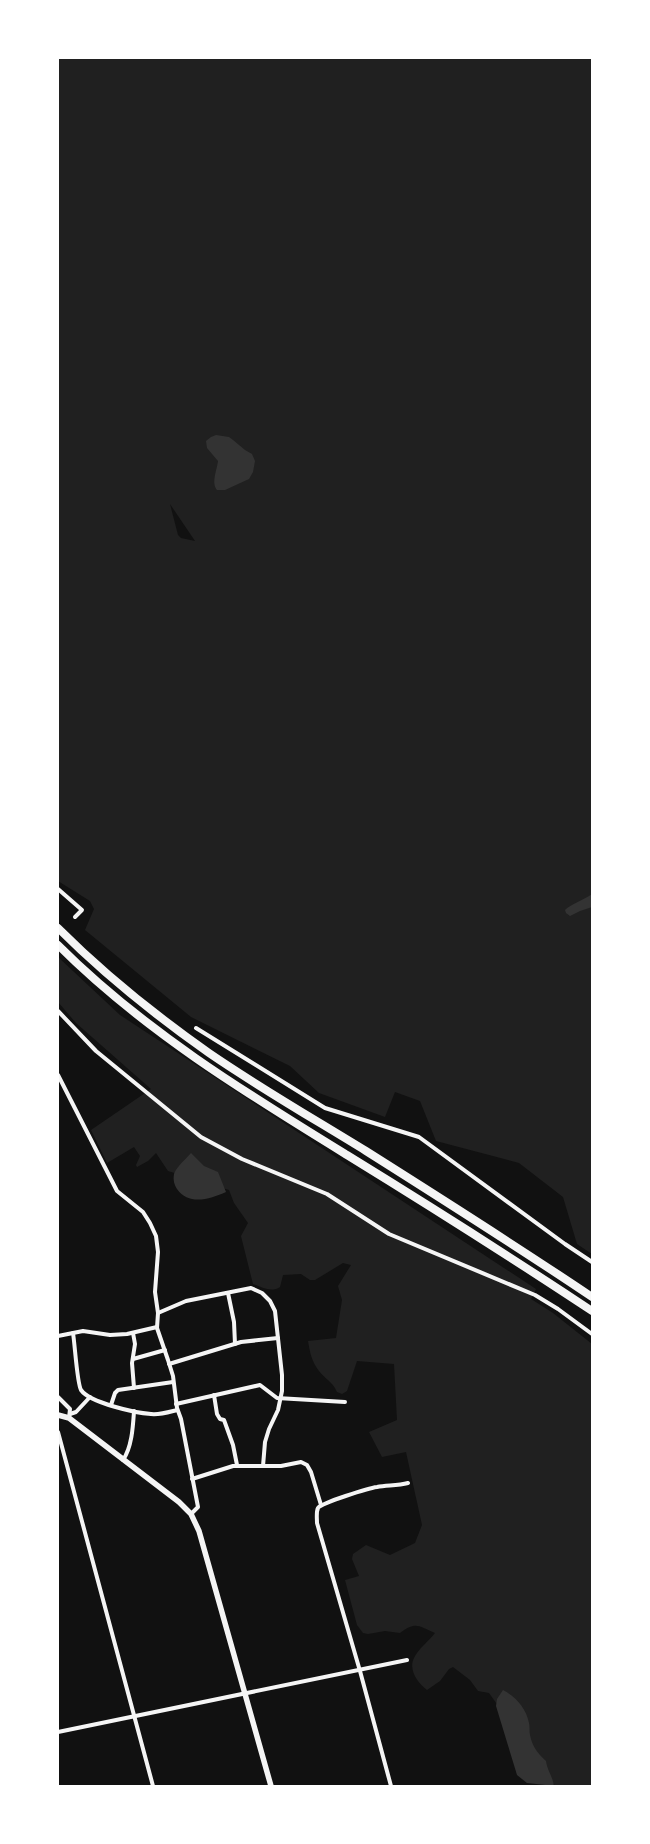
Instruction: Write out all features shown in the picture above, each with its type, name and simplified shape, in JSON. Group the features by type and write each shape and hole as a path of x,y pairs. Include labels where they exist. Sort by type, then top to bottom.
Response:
{"highway":[{"path":"58,928 89,959 126,991 208,1052 592,1295"},
{"path":"58,945 117,1000 258,1101 479,1237 592,1311"}],"main road":[{"path":"58,1415 70,1416 123,1460 179,1502 191,1514 199,1531 271,1786"}],"street":[{"path":"58,889 82,910 75,917"},
{"path":"58,1011 96,1051 201,1137 242,1158 327,1194 389,1234 535,1295 592,1334"},
{"path":"196,1028 325,1108 419,1137 592,1262"},
{"path":"58,1075 117,1191 143,1212 153,1230 158,1252 155,1292 158,1313 157,1327 169,1364 198,1507 191,1514"},
{"path":"158,1313 186,1301 251,1288 262,1293 270,1301 275,1311 282,1375 281,1398 278,1410 268,1429 264,1466"},
{"path":"228,1293 234,1322 235,1344"},
{"path":"58,1336 83,1331 110,1335 133,1333 157,1327"},
{"path":"73,1333 78,1379 81,1390 90,1397 111,1405 151,1414 164,1414 178,1410"},
{"path":"133,1333 135,1344 133,1359 134,1388"},
{"path":"169,1364 235,1344 278,1338"},
{"path":"133,1359 165,1350"},
{"path":"111,1405 118,1390 173,1382"},
{"path":"176,1404 260,1385 277,1398 346,1402"},
{"path":"214,1395 217,1414 220,1419 224,1420 228,1430 237,1465"},
{"path":"58,1397 70,1408 70,1416"},
{"path":"70,1416 90,1397"},
{"path":"123,1460 132,1433 134,1411"},
{"path":"58,1432 153,1786"},
{"path":"192,1479 237,1465 281,1466 302,1462 307,1465 321,1505"},
{"path":"391,1786 317,1523 318,1508 321,1505 376,1487 408,1483"},
{"path":"58,1732 407,1660"}],"shaded area":[{"path":"58,58 592,58 592,1254 577,1244 563,1197 519,1163 436,1141 420,1101 395,1092 385,1117 319,1093 290,1066 191,1017 85,930 94,909 90,901 58,881","holes":["170,504 195,541 181,538 178,535"]},
{"path":"216,435 229,437 252,454 255,461 253,472 249,479 225,490 217,490 215,487 214,480 218,461 207,448 206,441"},
{"path":"592,894 592,907 570,916 566,913 565,910 567,908"},
{"path":"58,957 120,1015 536,1289 531,1299 553,1313 592,1344 592,1786 555,1786 489,1693 478,1691 470,1680 453,1667 449,1669 440,1681 427,1690 417,1680 413,1672 412,1663 418,1651 435,1633 413,1626 400,1633 385,1631 368,1634 363,1633 357,1625 345,1580 359,1576 352,1559 353,1554 366,1545 390,1555 415,1543 422,1525 406,1452 382,1457 369,1432 397,1420 394,1364 357,1361 347,1391 342,1394 337,1392 333,1385 319,1371 311,1353 308,1341 336,1338 342,1300 338,1286 351,1265 343,1263 315,1280 310,1280 301,1274 283,1275 280,1287 277,1289 266,1289 253,1284 241,1236 248,1223 234,1203 229,1190 168,1171 156,1153 148,1161 137,1167 140,1156 134,1147 107,1163 91,1130 151,1089 76,1023 58,1002"},
{"path":"191,1153 204,1166 218,1172 226,1192 200,1200 187,1198 177,1189 174,1182 175,1171"},
{"path":"503,1690 512,1696 526,1712 532,1743 546,1761 554,1786 527,1783 517,1775 496,1706 497,1699"}]}
